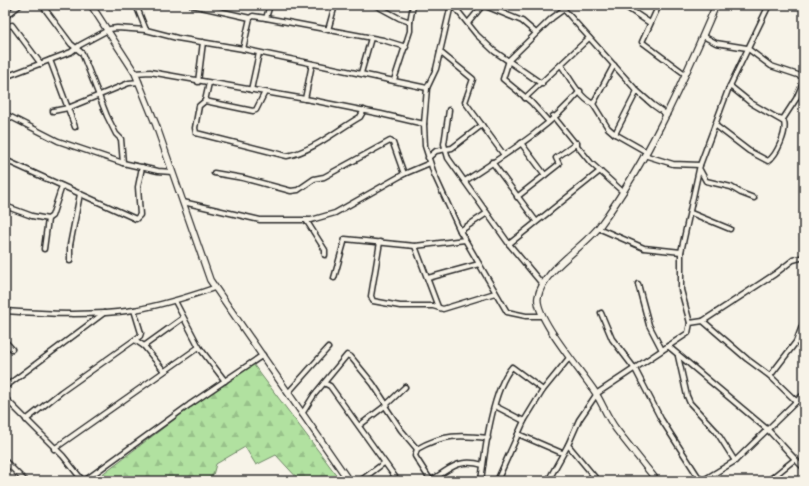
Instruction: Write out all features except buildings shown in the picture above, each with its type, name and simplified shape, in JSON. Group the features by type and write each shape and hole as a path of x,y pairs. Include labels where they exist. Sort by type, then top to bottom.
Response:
{"street":[{"path":"20,5 5,18 6,26 12,25 41,64"},
{"path":"42,5 76,49 80,50 82,53 107,116 116,134 121,139 123,163"},
{"path":"91,5 135,73 139,82 172,172 203,266 214,288 263,355 349,481"},
{"path":"136,5 146,30"},
{"path":"192,5 219,7 250,18 253,16 266,18 406,46"},
{"path":"266,18 270,5"},
{"path":"328,30 335,5"},
{"path":"375,5 399,18 410,22"},
{"path":"394,80 410,31 412,5"},
{"path":"452,5 477,35 494,51 510,60 542,84"},
{"path":"452,5 436,69 427,88 424,138 428,158 460,231 507,312 526,316 542,316"},
{"path":"468,23 483,5 522,21 536,33"},
{"path":"560,5 637,91 667,115"},
{"path":"623,5 650,23"},
{"path":"659,5 642,42 685,74"},
{"path":"657,481 615,428 596,394 569,358 542,316 538,297 546,279 598,228 623,192 667,115 716,5"},
{"path":"548,481 562,453 568,445 579,420 596,394 688,333 690,323 681,290 681,252 700,168 730,86 769,5"},
{"path":"548,121 503,79 510,60 536,33 564,10"},
{"path":"243,49 250,18"},
{"path":"5,71 6,77 41,64 76,49 80,44 107,30 117,28 146,30 361,73 427,88"},
{"path":"703,36 716,43 747,48 771,66 804,77"},
{"path":"361,73 371,38"},
{"path":"525,98 542,84 589,38"},
{"path":"198,82 203,42"},
{"path":"440,52 473,79 465,102 504,155"},
{"path":"251,90 260,53"},
{"path":"50,60 75,127"},
{"path":"305,99 312,64"},
{"path":"561,65 588,101 593,104 608,128 615,134 644,153 673,164 700,168"},
{"path":"593,104 614,65"},
{"path":"135,73 150,72 198,82 305,99 364,110 424,124"},
{"path":"779,118 782,119 796,99 804,81"},
{"path":"53,111 68,108 129,83 139,82"},
{"path":"209,83 205,101 199,106 195,128 196,133 287,156 300,152 318,143 360,117 364,110"},
{"path":"715,125 748,152 769,161 776,151 785,128 784,122 779,118 750,103 730,86"},
{"path":"465,181 521,143 548,121 580,91"},
{"path":"615,134 637,91"},
{"path":"205,101 253,111 256,110 265,92"},
{"path":"449,110 444,135 448,158 509,244 543,285"},
{"path":"5,114 58,142 123,163 172,172"},
{"path":"553,116 600,172 623,192"},
{"path":"428,158 436,151 452,148 482,125"},
{"path":"214,174 243,178 291,191 300,188 314,179 324,177 390,141 393,143 404,174"},
{"path":"521,143 545,175"},
{"path":"517,197 559,164 556,158 577,143"},
{"path":"5,160 135,219 140,216 138,187 142,167"},
{"path":"492,162 536,221"},
{"path":"182,202 260,220 306,220 335,213 404,174 430,163"},
{"path":"700,168 706,181 731,187 746,196 754,198"},
{"path":"509,244 536,221 600,172"},
{"path":"44,249 48,219 52,216 62,186"},
{"path":"70,261 70,244 80,194"},
{"path":"5,206 32,216 48,219"},
{"path":"460,231 487,213"},
{"path":"691,213 730,229"},
{"path":"306,220 325,250 325,255"},
{"path":"598,228 644,248 681,252"},
{"path":"334,278 345,238 415,246 465,240"},
{"path":"380,242 371,296 373,301 400,306 438,307 443,309 496,293"},
{"path":"415,246 438,307"},
{"path":"690,323 703,321 775,274 793,260 804,257"},
{"path":"428,278 479,264"},
{"path":"638,284 649,325 662,350"},
{"path":"5,311 50,314 134,310 175,301 214,288"},
{"path":"175,301 199,347 225,381"},
{"path":"26,420 61,392 135,340 141,333 134,310"},
{"path":"5,387 104,312"},
{"path":"601,313 612,339 634,369 661,419 701,481 718,473 735,462 804,394"},
{"path":"144,346 183,318"},
{"path":"703,321 747,359 770,376 796,401"},
{"path":"770,376 796,342 804,321"},
{"path":"135,340 144,346 164,371"},
{"path":"5,341 12,349"},
{"path":"668,346 678,356 768,430 781,443 794,460 804,468"},
{"path":"54,449 199,347"},
{"path":"288,393 328,348"},
{"path":"5,398 54,449 63,456 83,481 263,355"},
{"path":"302,414 324,382 348,355 373,384 401,430 418,449"},
{"path":"678,356 690,403 716,431 735,462"},
{"path":"497,481 524,421 543,390 569,358"},
{"path":"480,481 490,422 501,385 512,367 543,390"},
{"path":"324,382 330,386 360,425 384,463 398,481"},
{"path":"360,425 405,387"},
{"path":"495,406 524,421"},
{"path":"518,434 562,453"},
{"path":"483,465 472,462 458,463 431,481 415,456 418,449 446,437 465,436 488,438"},
{"path":"568,445 598,481"},
{"path":"768,481 794,460"},
{"path":"5,461 26,481"},
{"path":"360,481 384,463"}],"green space":[{"path":"253,364 341,481 300,481 276,455 256,465 245,447 216,464 213,475 204,481 102,481 101,475 200,400"}]}
